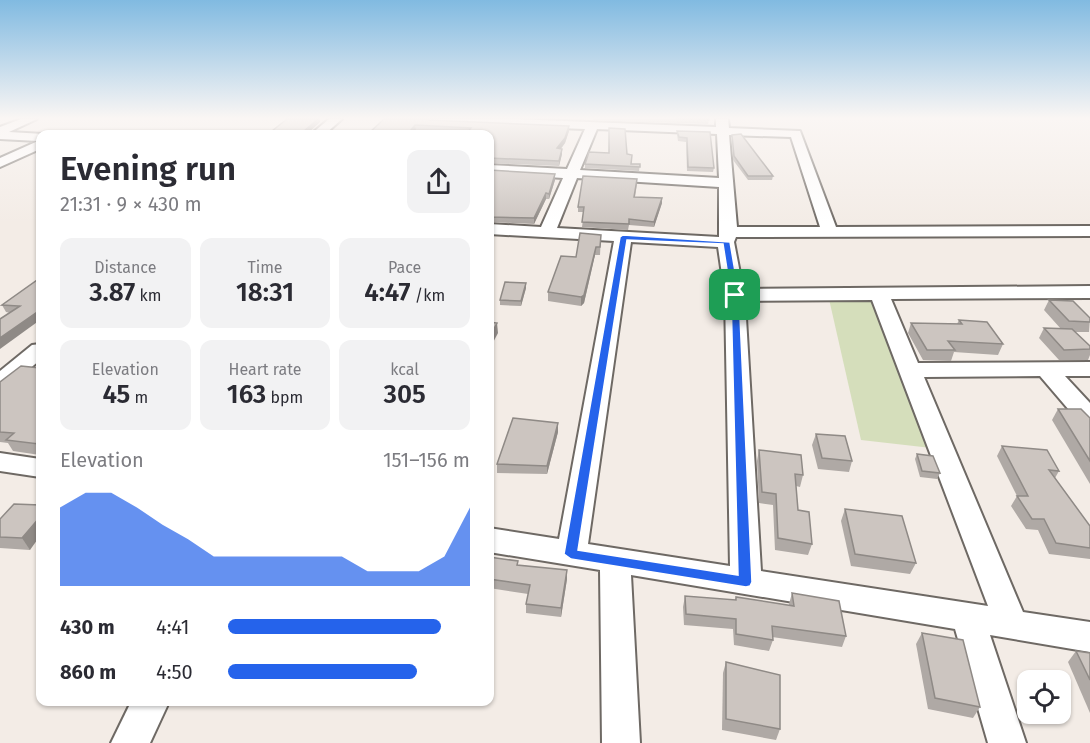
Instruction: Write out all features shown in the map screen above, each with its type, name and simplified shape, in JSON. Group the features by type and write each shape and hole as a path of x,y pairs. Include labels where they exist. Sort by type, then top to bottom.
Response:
{"street":[{"path":"0,163 20,154"},
{"path":"547,232 580,154"},
{"path":"724,154 728,237 735,295 746,582"},
{"path":"803,154 830,231"},
{"path":"494,169 726,183"},
{"path":"494,229 623,237 728,237 830,231 1090,231"},
{"path":"571,554 623,237"},
{"path":"735,295 1090,292"},
{"path":"879,294 1012,625"},
{"path":"0,382 36,353"},
{"path":"1046,369 1090,418"},
{"path":"911,370 1090,369"},
{"path":"0,462 36,467"},
{"path":"494,541 1090,637"},
{"path":"615,561 621,743"},
{"path":"968,618 1007,743"},
{"path":"130,743 149,706"}],"green space":[{"path":"829,299 874,299 949,450 861,440"}],"building":[{"path":"494,154 561,154 559,161 494,158"},
{"path":"588,154 627,154 632,155 631,164 640,164 640,167 585,164"},
{"path":"688,154 712,154 714,168 688,167"},
{"path":"734,154 756,154 773,176 748,176"},
{"path":"494,170 555,174 549,194 546,193 534,218 494,217"},
{"path":"583,176 637,179 634,197 662,198 654,222 629,219 629,224 582,222 584,207 578,207"},
{"path":"580,233 601,235 600,247 596,247 584,295 581,297 548,292 561,256 576,257"},
{"path":"36,281 36,313 0,338 0,319 20,306 2,305"},
{"path":"505,282 526,283 521,301 500,300"},
{"path":"1049,300 1073,301 1090,318 1090,322 1069,321"},
{"path":"959,320 987,322 1003,344 948,341 955,350 927,350 911,323 962,324"},
{"path":"1044,328 1072,329 1090,346 1090,349 1064,350"},
{"path":"21,366 36,368 36,444 6,440 14,433 0,432 0,382"},
{"path":"1058,409 1081,409 1090,418 1090,461"},
{"path":"513,418 558,423 547,466 497,464"},
{"path":"816,434 845,436 852,461 822,458"},
{"path":"1002,446 1047,450 1059,471 1049,470 1090,526 1090,548 1056,543 1044,519 1032,519 1017,496 1028,496"},
{"path":"759,450 801,455 803,475 795,474 798,510 809,512 812,544 778,538 776,494 762,492"},
{"path":"917,454 933,456 940,473 922,471"},
{"path":"14,504 36,505 36,522 22,538 0,537 0,519"},
{"path":"845,509 902,516 916,563 855,554"},
{"path":"494,558 518,561 517,565 567,570 561,608 526,604 530,585 494,580"},
{"path":"792,593 839,601 846,636 772,626 773,640 736,634 736,619 686,614 685,596 736,600 736,597 794,606"},
{"path":"922,633 963,640 980,707 935,698"},
{"path":"1076,651 1090,653 1090,680"},
{"path":"726,662 780,675 780,729 726,719"}],"route":[{"path":"623,237 726,242 735,295 746,582 571,554 623,237"}]}
